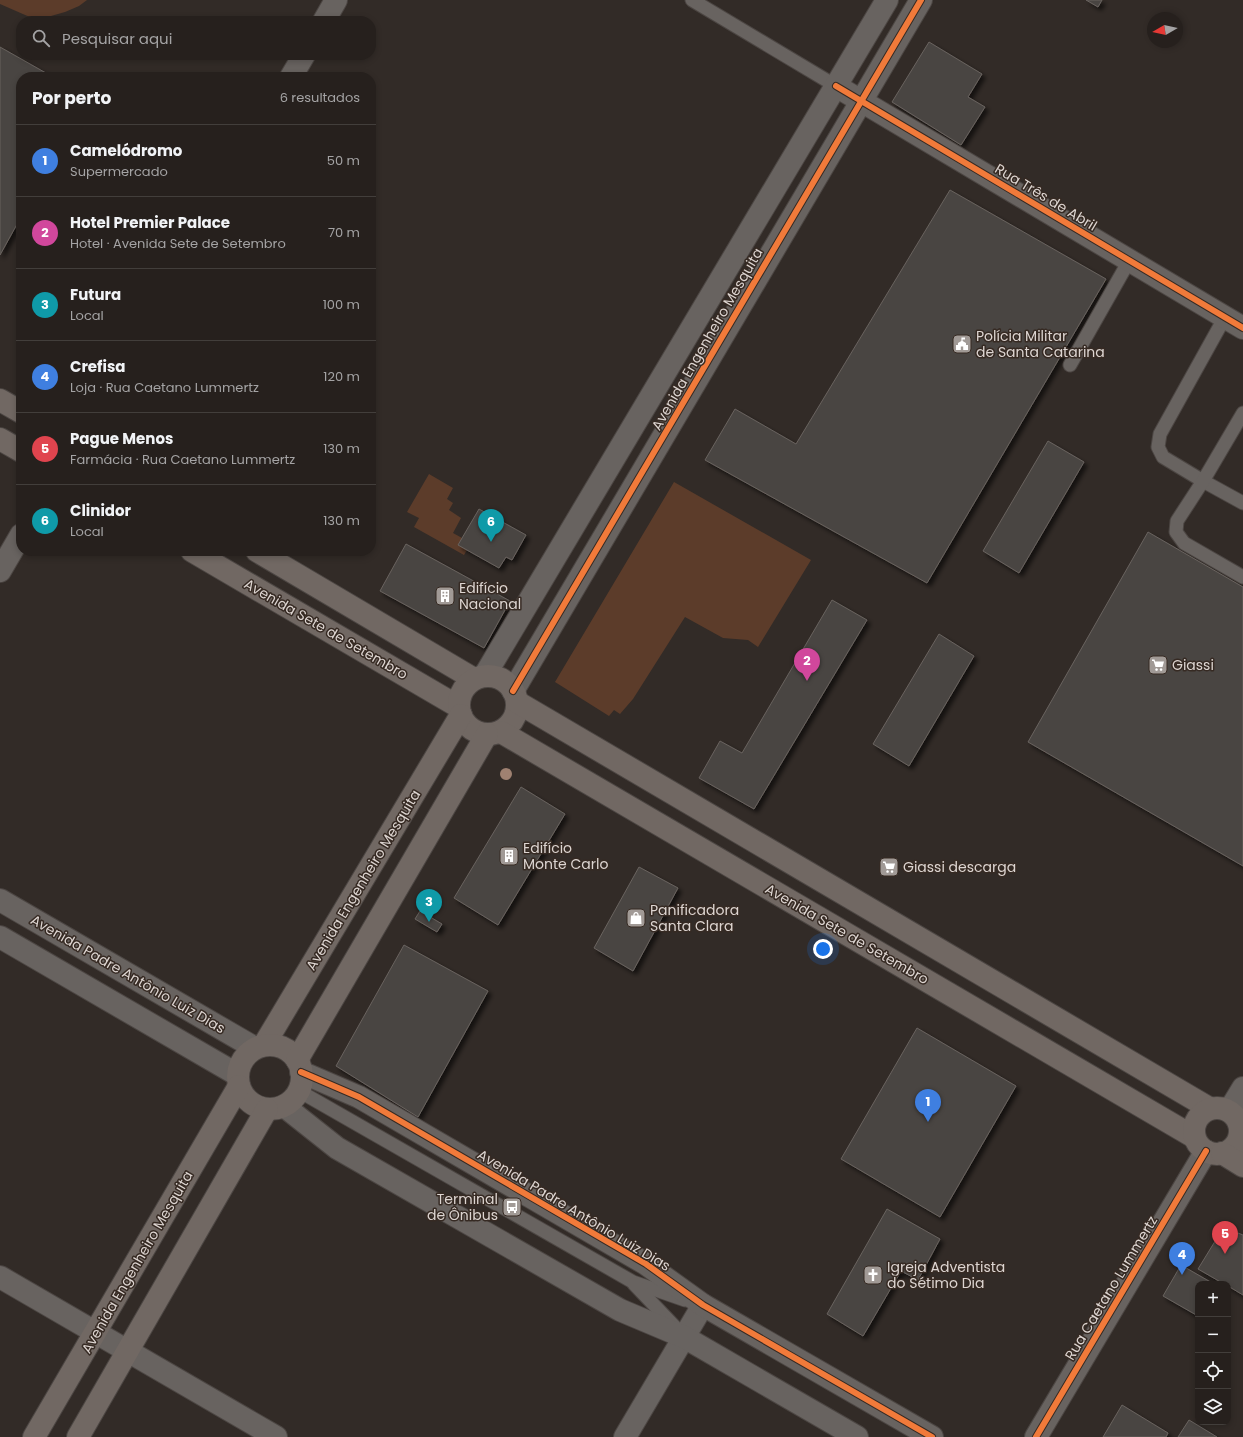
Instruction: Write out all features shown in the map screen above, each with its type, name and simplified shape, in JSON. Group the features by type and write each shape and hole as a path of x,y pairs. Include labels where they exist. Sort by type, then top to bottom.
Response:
{"main road":[{"path":"0,400 16,409"},
{"path":"0,439 16,448"},
{"name":"Avenida Sete de Setembro","path":"201,556 460,711"},
{"path":"255,588 264,556"},
{"path":"266,556 480,677"},
{"path":"78,1437 128,1351 290,1088 398,887 494,733 508,725 513,718 516,710 515,696 508,684 502,679 494,676 480,677 467,684 462,691 459,699 460,711 471,728 494,733"},
{"path":"515,696 1230,1118 1238,1140 1234,1146 1228,1151 1207,1147 1194,1123 1198,1116 1230,1118"},
{"name":"Avenida Engenheiro Mesquita","path":"260,1047 369,870 460,711"},
{"name":"Avenida Sete de Setembro","path":"494,733 1207,1147 1243,1166"},
{"path":"369,870 398,887"},
{"path":"274,1045 283,1048 291,1053 290,1088 258,1107 250,1102 244,1095 239,1081 240,1065 247,1055 260,1047 274,1045"},
{"name":"Avenida Engenheiro Mesquita","path":"34,1437 96,1332 239,1081"}],"street":[{"path":"327,16 336,0"},
{"name":"Avenida Engenheiro Mesquita","path":"480,677 887,0"},
{"name":"Avenida Engenheiro Mesquita","path":"515,696 921,0"},
{"path":"294,72 301,60"},
{"name":"Rua Três de Abril","path":"836,86 1243,328"},
{"path":"0,571 16,544"},
{"name":"Avenida Padre Antônio Luiz Dias","path":"0,900 260,1047"},
{"path":"0,937 239,1081"},
{"path":"290,1088 337,1148 620,1310 684,1338 857,1437"},
{"name":"Avenida Padre Antônio Luiz Dias","path":"290,1088 359,1097 633,1256 703,1305 932,1437"},
{"path":"1230,1118 1243,1088"},
{"name":"Rua Caetano Lummertz","path":"1036,1437 1207,1147"},
{"path":"0,1277 276,1437"},
{"path":"625,1437 703,1305"}],"lane":[{"path":"692,0 836,86"},
{"path":"1070,365 1129,261"},
{"path":"1225,317 1160,434 1158,447 1164,457 1243,503"},
{"path":"1243,413 1203,481 1177,521 1176,532 1184,543 1243,577"},
{"path":"290,1088 633,1282 703,1305"},
{"path":"633,1282 684,1338"}],"shaded area":[{"path":"0,0 87,0 79,6 51,16 27,16 0,4"},
{"path":"429,474 453,488 447,499 453,503 449,510 461,518 453,533 462,538 467,550 464,555 414,527 419,518 407,512"},
{"path":"674,482 811,560 758,647 748,640 723,638 685,617 633,699 620,714 614,710 609,716 555,682"}],"building":[{"path":"1086,0 1102,0 1098,7"},
{"path":"929,42 982,74 968,97 985,107 961,145 892,102"},
{"path":"0,47 16,56 16,60 23,60 44,72 16,72 16,226 0,255"},
{"name":"Polícia Militar de Santa Catarina","path":"950,190 1106,279 927,583 705,460 735,409 796,444"},
{"path":"1048,441 1084,462 1019,573 983,551"},
{"path":"479,509 526,535 512,560 506,557 499,568 458,545"},
{"name":"Giassi","path":"1148,532 1243,587 1243,866 1028,742"},
{"name":"Edifício Nacional","path":"406,544 510,601 484,648 380,591"},
{"path":"832,600 867,620 754,809 699,778 720,741 742,753"},
{"path":"939,634 974,656 909,766 873,744"},
{"name":"Edifício Monte Carlo","path":"521,787 565,814 498,925 454,898"},
{"name":"Panificadora Santa Clara","path":"639,867 678,888 633,971 594,948"},
{"path":"420,911 442,924 437,932 415,919"},
{"path":"404,945 488,991 418,1117 336,1066"},
{"path":"917,1028 1016,1086 940,1217 841,1159"},
{"name":"Igreja Adventista do Sétimo Dia","path":"887,1209 940,1239 918,1280 901,1271 863,1336 827,1314"},
{"path":"1238,1233 1243,1235 1243,1295 1231,1288 1231,1281 1219,1281 1198,1269 1217,1238"},
{"path":"1181,1265 1209,1281 1195,1281 1195,1314 1163,1296"},
{"path":"1122,1405 1168,1433 1166,1437 1103,1437"},
{"path":"1189,1420 1217,1437 1178,1437"}],"cycle path":[{"path":"513,691 921,0"},
{"path":"836,86 1243,328"},
{"path":"301,1072 359,1097 646,1264 703,1305 932,1437"},
{"path":"1036,1437 1206,1151"}],"place":[{"name":"Polícia Militar de Santa Catarina","path":"962,344"},
{"name":"Clinidor","path":"491,542"},
{"name":"Edifício Nacional","path":"445,596"},
{"name":"Giassi","path":"1158,665"},
{"name":"Hotel Premier Palace","path":"807,681"},
{"name":"Edifício Monte Carlo","path":"509,856"},
{"name":"Giassi descarga","path":"889,867"},
{"name":"Panificadora Santa Clara","path":"636,918"},
{"name":"Futura","path":"429,922"},
{"name":"Camelódromo","path":"928,1122"},
{"name":"Terminal de Ônibus","path":"512,1207"},
{"name":"Pague Menos","path":"1225,1254"},
{"name":"Igreja Adventista do Sétimo Dia","path":"873,1275"},
{"name":"Crefisa","path":"1182,1275"}]}
